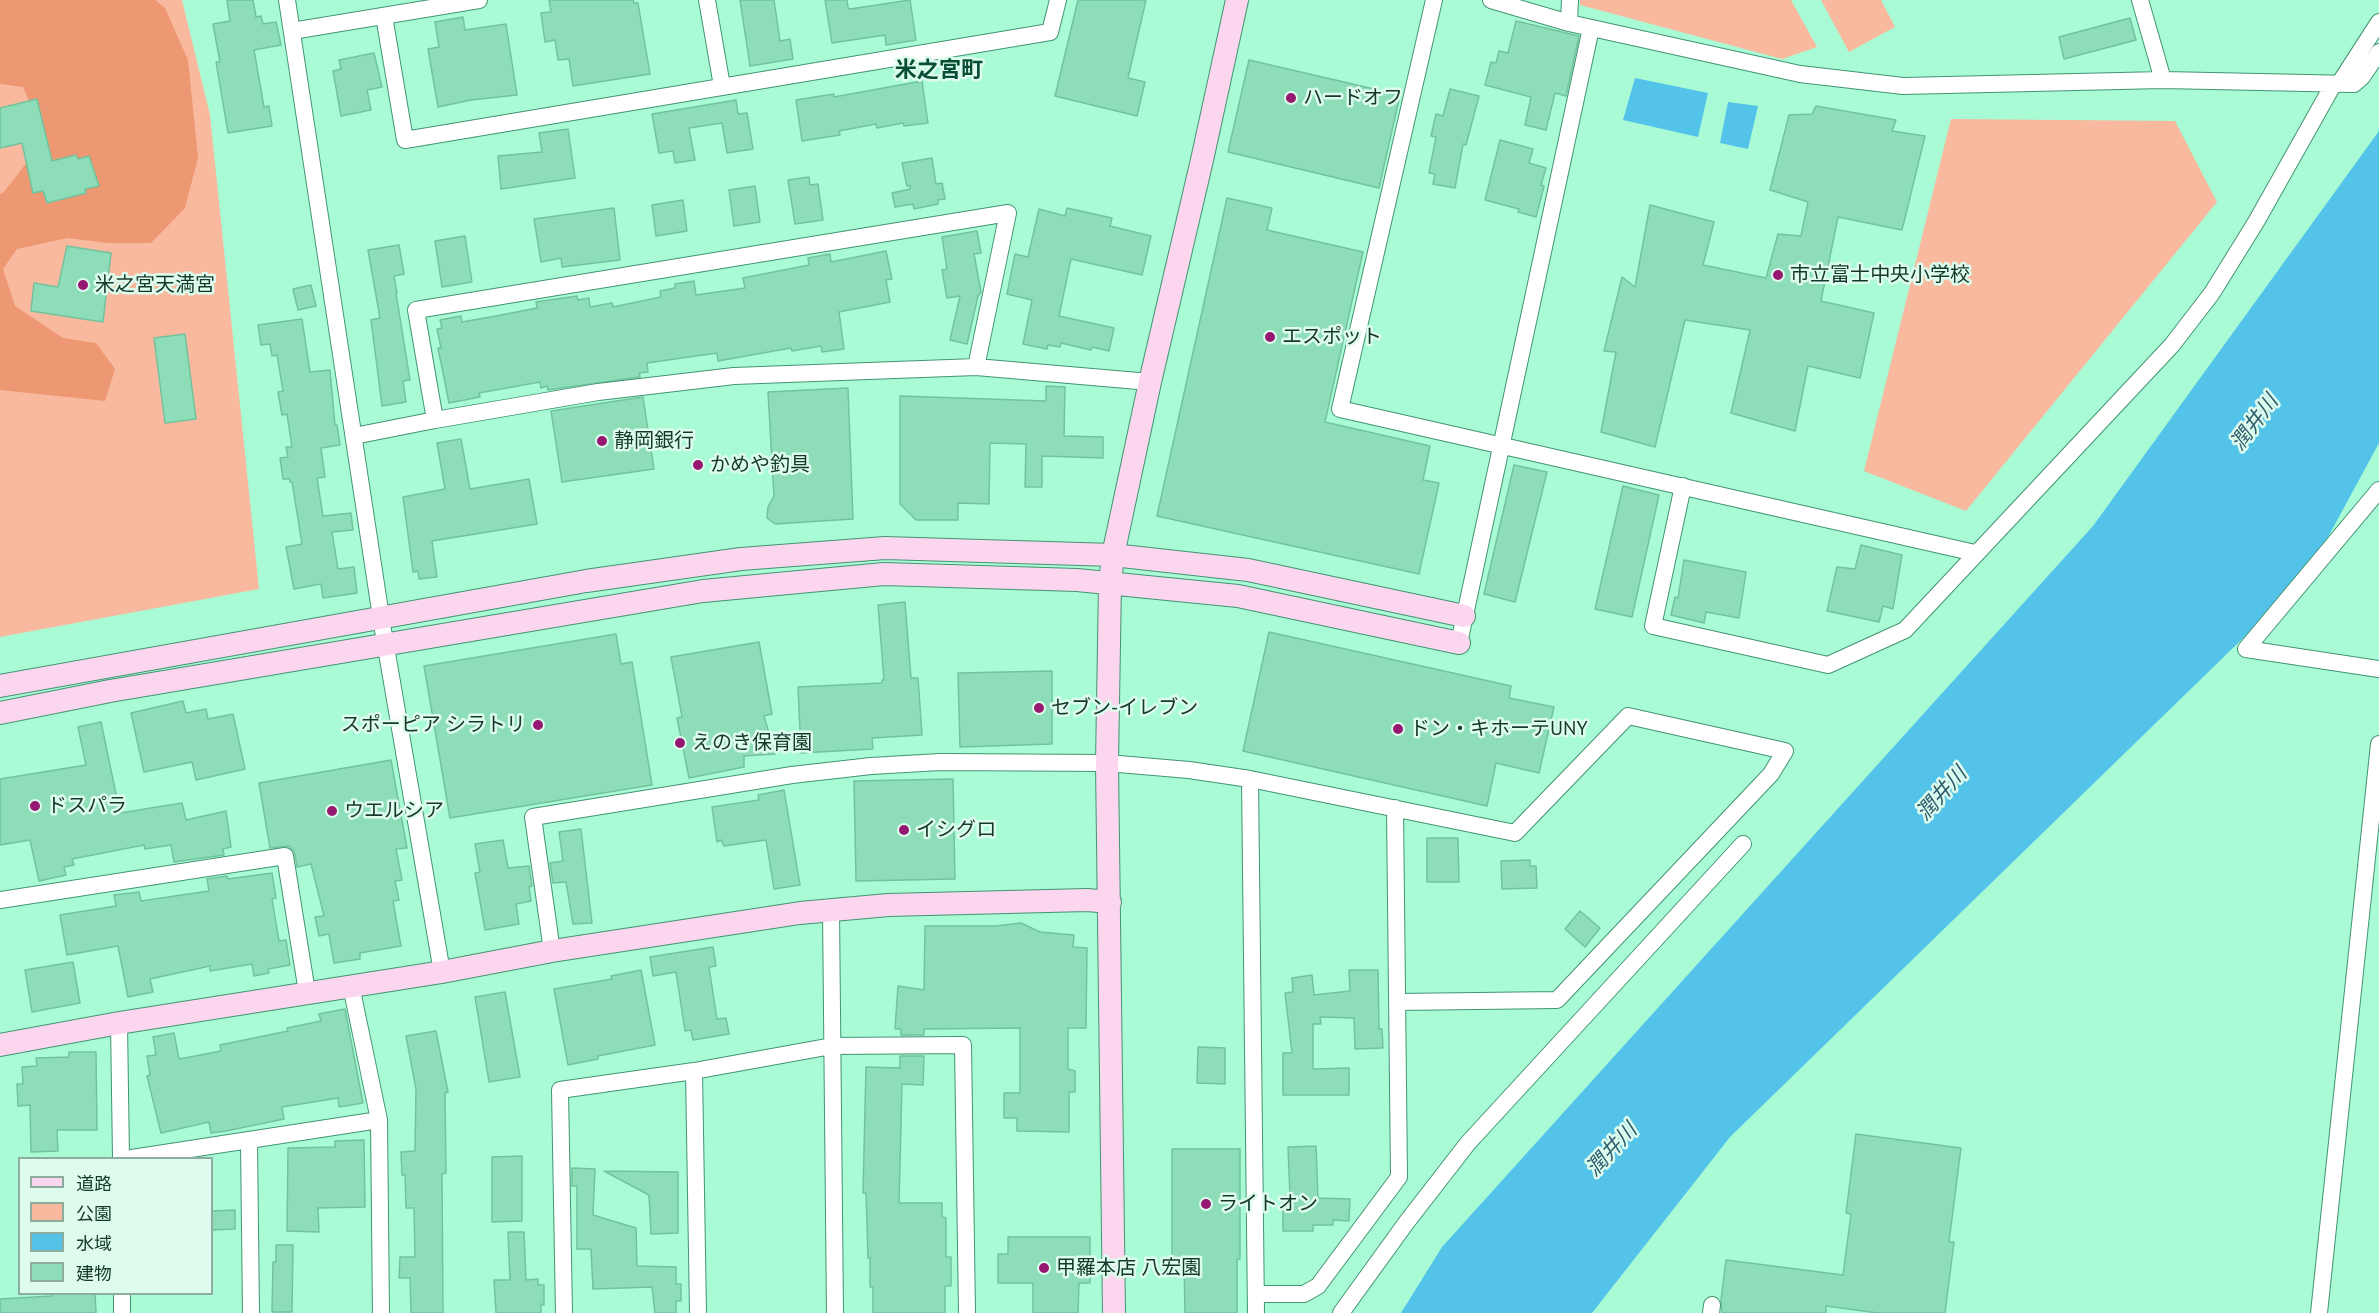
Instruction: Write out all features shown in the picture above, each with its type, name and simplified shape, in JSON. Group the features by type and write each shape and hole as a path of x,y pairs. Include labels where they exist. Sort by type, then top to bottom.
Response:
{"street":[{"path":"287,0 385,644 442,972"},
{"path":"292,31 479,0"},
{"path":"707,0 722,86"},
{"path":"384,16 405,140 1050,32 1058,0"},
{"path":"1114,1313 1107,763 1110,584 1113,555 1150,382 1237,0"},
{"path":"1434,0 1340,409 1975,553"},
{"path":"1491,0 1569,23 1800,74 1903,86 2163,80 2354,84 2362,77 2379,52"},
{"path":"1569,23 1570,0"},
{"path":"2140,0 2163,80"},
{"path":"1683,486 1653,626 1828,665 1905,630 2172,345 2212,293 2336,85 2379,22"},
{"path":"0,713 110,691 703,591 884,574 1065,580 1238,596 1459,643 1591,28"},
{"path":"435,420 416,310 1008,213 976,367"},
{"path":"354,436 598,392 734,376 976,367 1150,382"},
{"path":"2379,490 2246,649 2379,669"},
{"path":"0,686 586,581 741,559 885,548 1113,555 1248,570 1464,616"},
{"path":"552,951 533,817 792,775 871,766 939,762 1107,763 1189,770 1250,779 1515,833 1628,716 1785,751 1771,774 1557,1000 1398,1002"},
{"path":"2319,1313 2379,744"},
{"path":"1250,779 1256,1313"},
{"path":"1256,1294 1304,1294 1318,1286 1399,1176 1395,808"},
{"path":"1341,1313 1468,1143 1743,843"},
{"path":"0,900 285,856 307,992"},
{"path":"0,1045 119,1023 442,972 552,951 831,909 888,905 1087,900 1110,902"},
{"path":"831,909 836,1313"},
{"path":"351,986 379,1120 381,1313"},
{"path":"119,1023 121,1157"},
{"path":"564,1313 560,1090 694,1071 832,1046 963,1045 967,1313"},
{"path":"694,1071 698,1313"},
{"path":"139,1157 249,1142 379,1120"},
{"path":"249,1142 251,1313"},
{"path":"122,1295 122,1313"}],"green space":[{"path":"0,0 182,0 210,115 259,589 0,637"},
{"path":"1580,0 1791,0 1817,47 1782,59 1580,5"},
{"path":"1821,0 1881,0 1895,27 1849,52"},
{"path":"1951,119 2175,121 2217,202 1966,511 1864,471"}],"shaded area":[{"path":"0,0 155,0 165,8 188,60 198,158 185,208 151,243 108,243 68,238 17,249 3,269 15,306 63,338 96,343 115,369 105,401 0,390 0,194 4,192 45,139 23,87 0,84"}],"water":[{"path":"1635,78 1708,93 1698,137 1623,120"},
{"path":"1728,102 1758,106 1748,149 1720,143"},
{"name":"潤井川","path":"2379,131 2379,443 2307,576 1730,1137 1592,1313 1401,1313 1442,1247 2093,526"}],"building":[{"path":"227,0 253,0 256,17 261,16 263,24 276,22 281,45 254,50 264,107 269,106 272,126 228,133 216,62 220,62 213,24 230,21"},
{"path":"549,0 633,0 634,3 638,3 650,74 573,86 569,59 558,60 555,40 545,42 541,13 551,12"},
{"path":"740,0 774,0 780,41 790,39 793,59 750,66"},
{"path":"825,0 847,0 850,9 910,0 916,40 886,45 885,35 832,43"},
{"path":"1078,0 1146,0 1128,78 1145,82 1137,116 1055,96"},
{"path":"463,17 465,30 506,24 517,95 471,100 438,107 428,49 439,47 435,22"},
{"path":"2130,18 2136,40 2064,59 2059,37"},
{"path":"1516,21 1579,36 1566,96 1555,93 1546,130 1525,125 1531,97 1485,85 1491,62 1496,63 1499,51 1508,53"},
{"path":"374,53 382,87 367,90 371,110 341,116 333,71 341,69 339,60"},
{"path":"1249,60 1400,95 1379,188 1228,152"},
{"path":"922,81 928,123 904,126 903,123 877,128 876,124 839,131 840,135 802,141 796,100 834,94 834,97"},
{"path":"1450,89 1479,96 1466,145 1463,144 1455,188 1433,184 1435,174 1429,173 1436,137 1431,136 1436,114 1443,116"},
{"path":"37,99 52,161 76,155 78,159 89,156 99,186 85,189 86,193 47,203 43,191 33,193 22,143 0,148 0,108"},
{"path":"736,100 738,114 747,113 753,149 727,153 722,123 689,128 695,160 675,163 673,151 659,153 652,114"},
{"path":"1816,106 1896,120 1892,131 1925,136 1902,230 1838,217 1821,301 1874,313 1860,378 1808,366 1795,431 1731,413 1750,330 1685,320 1655,447 1601,432 1616,352 1604,351 1622,277 1635,287 1650,205 1714,222 1703,265 1766,278 1778,234 1801,236 1808,202 1770,190 1789,115 1812,114"},
{"path":"568,129 575,178 501,189 498,156 542,152 539,133"},
{"path":"1500,140 1533,149 1529,163 1546,168 1536,217 1518,212 1519,209 1485,200"},
{"path":"932,158 936,184 942,183 945,199 938,200 938,204 914,209 913,204 895,207 892,193 910,189 910,185 907,186 902,163"},
{"path":"809,177 810,185 818,184 823,220 795,224 788,180"},
{"path":"755,186 760,222 734,226 729,190"},
{"name":"エスポット","path":"1227,198 1272,208 1267,230 1363,252 1325,422 1430,446 1423,480 1439,483 1419,574 1157,516"},
{"path":"683,200 687,231 656,236 652,205"},
{"path":"614,208 620,260 562,267 561,258 541,262 534,219"},
{"path":"1067,208 1112,218 1110,226 1151,236 1142,275 1071,259 1059,316 1114,328 1109,351 1092,347 1091,350 1061,343 1060,347 1048,345 1047,349 1023,344 1032,300 1007,294 1015,254 1028,257 1039,209 1065,216"},
{"path":"977,231 981,253 974,254 981,292 978,296 967,344 950,340 960,296 947,298 942,270 947,269 942,237"},
{"path":"465,236 472,282 442,287 435,241"},
{"path":"399,245 404,274 394,276 410,380 403,381 406,402 382,406 371,320 380,318 368,250"},
{"name":"米之宮天満宮","path":"67,246 111,253 103,322 31,311 34,283 58,287"},
{"path":"886,251 892,279 886,280 890,302 839,312 844,349 822,352 821,346 792,351 791,348 718,361 717,353 647,363 648,372 639,373 640,377 548,390 547,386 541,388 540,382 479,393 480,397 449,403 438,348 441,348 437,329 442,328 440,320 461,316 462,322 537,308 536,302 577,296 578,300 589,298 590,307 612,303 613,307 661,297 660,291 675,288 675,284 694,281 696,295 745,288 743,278 809,265 808,258 830,254 831,262"},
{"path":"311,285 316,306 298,310 293,289"},
{"path":"302,319 310,372 330,370 335,425 337,425 340,445 321,448 325,477 317,478 323,516 351,513 353,530 332,532 338,569 354,567 357,593 323,598 321,584 294,589 286,547 302,544 292,482 290,479 283,479 280,458 288,457 286,447 292,447 287,414 282,415 278,392 283,391 277,355 272,356 270,344 261,345 258,325"},
{"path":"185,334 196,419 165,423 154,338"},
{"path":"1046,386 1065,387 1064,436 1103,437 1103,458 1042,456 1042,487 1025,487 1026,444 990,443 989,504 958,503 958,520 916,520 900,504 900,396 1046,401"},
{"path":"848,388 853,519 775,524 767,518 768,507 774,496 768,392"},
{"name":"静岡銀行","path":"643,397 654,469 562,482 551,411"},
{"path":"461,439 470,489 529,479 537,524 432,541 437,577 419,579 418,571 413,572 403,497 445,489 437,443"},
{"path":"1514,465 1547,472 1515,602 1484,594"},
{"path":"1623,486 1659,495 1632,617 1595,609"},
{"path":"1861,545 1902,555 1893,609 1883,606 1879,622 1827,611 1837,567 1855,569"},
{"path":"1684,560 1746,572 1739,618 1706,612 1704,623 1671,615 1675,597 1678,598"},
{"path":"905,602 911,678 918,678 922,735 872,738 873,749 801,753 798,687 882,683 884,680 878,605"},
{"name":"ドン・キホーテUNY","path":"1269,632 1511,686 1509,698 1554,707 1539,773 1496,763 1487,806 1243,751"},
{"name":"スポーピア シラトリ","path":"616,634 621,664 632,662 652,785 450,818 424,666"},
{"path":"759,642 772,714 764,716 775,754 744,756 744,767 689,778 677,718 682,717 671,657"},
{"path":"1052,671 1052,744 960,747 958,673"},
{"path":"183,701 186,713 206,709 208,719 233,714 245,769 196,780 192,762 144,772 131,713"},
{"path":"101,722 120,813 182,803 186,820 226,811 231,847 223,849 224,855 174,862 171,845 145,849 144,845 72,859 74,865 64,867 66,875 39,881 30,840 0,845 0,779 86,765 78,727"},
{"path":"391,760 407,848 396,849 402,880 395,881 399,900 393,901 401,946 360,953 360,959 334,963 329,934 319,936 315,917 324,916 311,864 297,867 295,854 289,846 270,848 259,783"},
{"name":"イシグロ","path":"953,779 955,879 856,881 854,781"},
{"path":"784,790 800,885 774,889 766,840 724,846 721,840 717,842 712,807 759,800 758,795"},
{"path":"581,829 592,923 573,924 566,882 553,883 550,863 563,861 559,832"},
{"path":"1427,838 1458,838 1459,882 1427,882"},
{"path":"503,840 508,868 529,866 532,886 529,887 531,901 516,904 519,924 485,930 475,873 480,872 475,844"},
{"path":"1530,860 1530,866 1536,866 1537,888 1502,889 1501,861"},
{"path":"272,873 276,898 272,899 279,941 286,940 290,965 268,969 269,973 254,976 252,964 210,971 210,966 150,979 153,992 128,997 118,946 67,955 60,915 116,906 114,895 139,892 141,901 209,891 207,879 227,876 228,879"},
{"path":"1580,911 1600,928 1585,947 1565,929"},
{"path":"1021,923 1040,932 1074,935 1073,947 1087,948 1086,1028 1068,1028 1068,1069 1075,1071 1075,1092 1069,1092 1069,1132 1017,1131 1017,1118 1004,1118 1004,1093 1020,1093 1020,1028 924,1029 924,1035 901,1035 901,1029 895,1029 898,986 924,990 925,926 996,926"},
{"path":"713,947 716,966 709,967 717,1019 726,1018 729,1034 693,1040 691,1030 685,1031 676,972 653,976 650,957"},
{"path":"73,962 80,1003 32,1012 25,970"},
{"path":"641,970 655,1045 598,1056 598,1059 568,1065 554,989 612,979 611,976"},
{"path":"1349,970 1378,970 1379,1029 1382,1029 1383,1048 1355,1049 1354,1018 1320,1017 1321,1024 1313,1024 1313,1069 1349,1068 1349,1095 1283,1095 1283,1053 1292,1053 1285,993 1293,992 1292,978 1312,975 1314,995 1350,991"},
{"path":"505,992 520,1077 489,1082 475,997"},
{"path":"345,1009 363,1103 339,1107 338,1098 282,1107 284,1119 226,1131 211,1133 209,1122 161,1133 147,1076 150,1075 147,1056 156,1055 153,1037 174,1033 179,1059 221,1051 220,1045 288,1031 287,1028 321,1021 319,1014"},
{"path":"436,1031 448,1092 445,1093 446,1173 442,1174 443,1313 411,1313 410,1278 399,1278 400,1257 415,1257 414,1208 406,1208 405,1175 402,1175 401,1152 415,1151 416,1089 406,1036"},
{"path":"1198,1047 1225,1048 1225,1084 1197,1083"},
{"path":"69,1052 96,1052 97,1130 57,1130 58,1151 31,1152 30,1105 18,1106 17,1084 23,1084 22,1067 37,1066 36,1058 69,1057"},
{"path":"900,1056 924,1056 923,1085 902,1084 899,1203 942,1203 942,1217 946,1218 946,1257 951,1257 951,1286 945,1286 945,1313 873,1313 866,1193 863,1193 866,1067 900,1068"},
{"path":"1856,1134 1961,1148 1949,1242 1954,1242 1945,1313 1878,1313 1826,1306 1826,1313 1722,1313 1721,1300 1726,1260 1843,1275 1851,1214 1846,1213"},
{"path":"364,1140 365,1207 318,1208 319,1232 287,1231 288,1148 335,1147 335,1141"},
{"path":"1316,1146 1318,1198 1350,1199 1349,1221 1333,1220 1333,1225 1313,1225 1313,1231 1283,1231 1283,1196 1290,1196 1288,1147"},
{"name":"ライトオン","path":"1172,1149 1240,1149 1240,1259 1237,1259 1237,1313 1185,1313 1184,1259 1172,1259"},
{"path":"522,1156 522,1221 492,1222 492,1157"},
{"path":"572,1168 595,1169 593,1215 636,1228 637,1266 676,1267 676,1284 681,1284 681,1301 676,1301 676,1313 655,1313 652,1287 593,1289 591,1249 577,1249 577,1186 572,1186"},
{"path":"604,1171 678,1172 678,1233 651,1234 649,1195"},
{"path":"235,1210 235,1229 213,1230 213,1211"},
{"path":"508,1232 524,1232 526,1280 538,1279 538,1285 544,1285 544,1305 541,1304 541,1313 496,1313 494,1280 510,1280"},
{"name":"甲羅本店 八宏園","path":"1008,1237 1090,1237 1090,1283 1079,1283 1078,1313 1033,1313 1033,1283 998,1283 998,1254 1008,1254"},
{"path":"276,1245 293,1245 292,1312 272,1312 273,1262 276,1262"},
{"path":"95,1295 96,1313 0,1313 0,1299"}],"place":[{"name":"ハードオフ","path":"1291,98"},
{"name":"市立富士中央小学校","path":"1778,275"},
{"name":"米之宮天満宮","path":"83,285"},
{"name":"エスポット","path":"1270,337"},
{"name":"静岡銀行","path":"602,441"},
{"name":"かめや釣具","path":"698,465"},
{"name":"セブン-イレブン","path":"1039,708"},
{"name":"スポーピア シラトリ","path":"538,725"},
{"name":"ドン・キホーテUNY","path":"1398,729"},
{"name":"えのき保育園","path":"680,743"},
{"name":"ドスパラ","path":"35,806"},
{"name":"ウエルシア","path":"332,811"},
{"name":"イシグロ","path":"904,830"},
{"name":"ライトオン","path":"1206,1204"},
{"name":"甲羅本店 八宏園","path":"1044,1268"}],"district":[{"name":"米之宮町","path":"939,71"}]}
